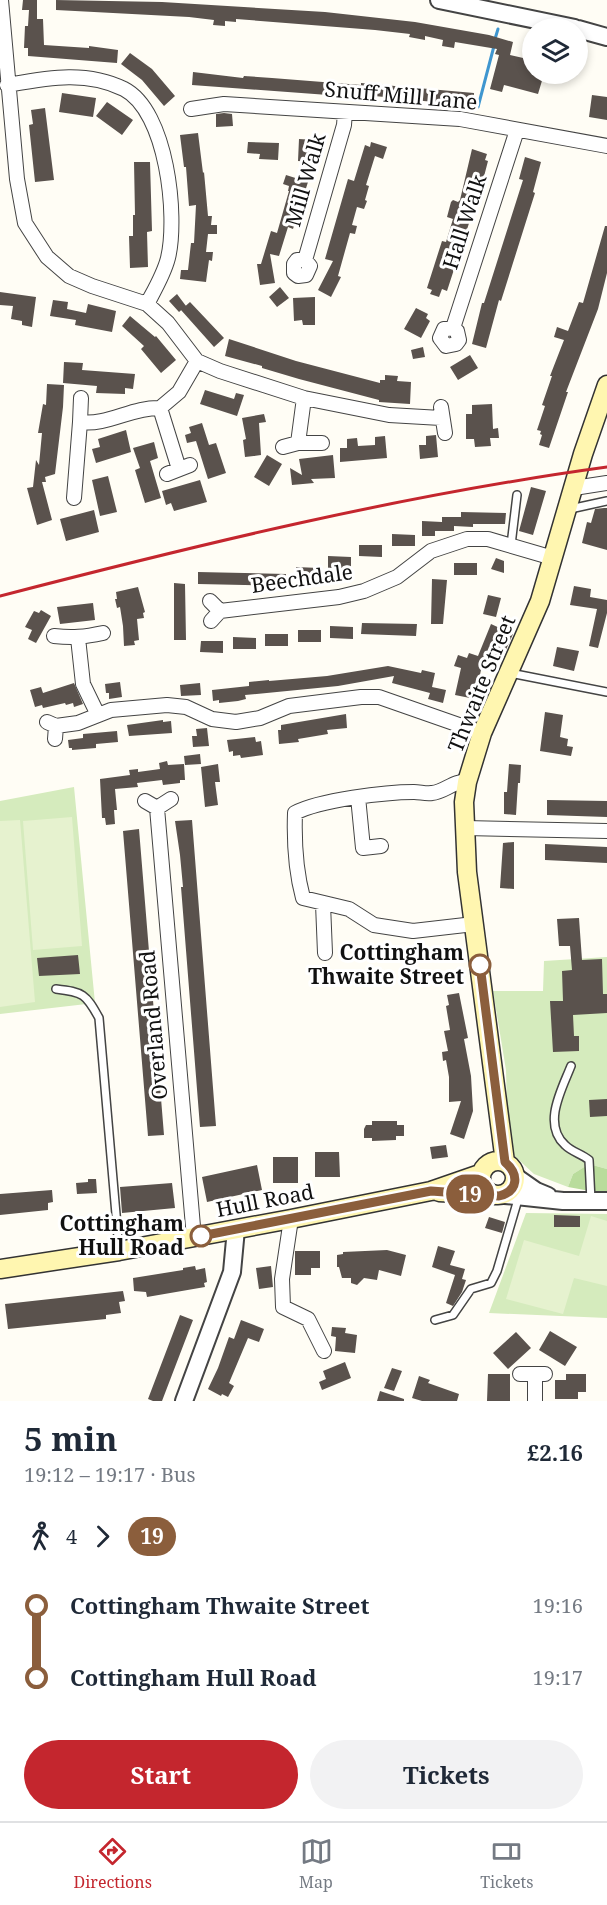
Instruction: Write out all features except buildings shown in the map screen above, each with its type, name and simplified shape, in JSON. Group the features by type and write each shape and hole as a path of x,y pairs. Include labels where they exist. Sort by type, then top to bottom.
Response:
{"main road":[{"name":"Thwaite Street","path":"497,1169 498,1116 467,872 464,802 467,782 482,733 540,601 586,445 607,385"},
{"name":"Hull Road","path":"0,1269 194,1238 431,1191 497,1169"},
{"path":"497,1169 512,1189 506,1195 484,1189 497,1169"},
{"name":"Hull Road","path":"431,1191 506,1195"}],"street":[{"path":"1,0 17,179 25,224 47,257 69,276 147,304 168,323 197,361 220,371 304,398 389,415 441,413 445,433"},
{"path":"439,0 527,18"},
{"path":"588,32 607,37"},
{"path":"7,85 59,76 95,78 126,90 144,108 155,127 167,165 172,229 168,258 162,276 147,304"},
{"name":"Snuff Mill Lane","path":"191,109 224,104 460,119 607,146"},
{"name":"Mill Walk","path":"305,260 344,125 345,112"},
{"name":"Hall Walk","path":"453,328 517,130"},
{"path":"80,422 91,424 146,408 160,408 179,392 197,361"},
{"path":"73,499 81,398"},
{"path":"298,443 304,398"},
{"path":"160,408 179,469"},
{"path":"282,447 298,443 322,442"},
{"path":"574,488 607,483"},
{"name":"Beechdale","path":"214,611 339,597 364,591 397,578 431,551 467,539 488,539 511,544 553,558"},
{"path":"54,636 78,638 103,633"},
{"path":"78,638 83,684 98,715"},
{"path":"53,729 78,723 111,710 167,705 186,707 212,719 236,723 260,718 289,706 379,697 482,733"},
{"path":"467,782 457,782 436,793 414,792 358,797 306,807 295,813 299,884 303,898 349,909 374,925 413,931 474,924"},
{"path":"358,797 363,848 381,846"},
{"name":"Overland Road","path":"171,799 151,804 194,1238"},
{"path":"465,828 607,831"},
{"path":"323,904 323,952"},
{"path":"497,1169 536,1191 562,1201"},
{"path":"506,1195 562,1201 599,1201"},
{"path":"291,1219 282,1279 283,1307 308,1319 326,1355"},
{"path":"184,1401 232,1272 236,1229"},
{"path":"520,1374 540,1374 535,1401"}],"lane":[{"path":"511,544 517,495"},
{"path":"568,509 607,501"},
{"path":"508,673 607,692"},
{"path":"56,988 77,992 87,998 99,1018 119,1251"},
{"path":"571,1066 554,1113 555,1127 565,1146 589,1160 599,1201"},
{"path":"435,1320 453,1315 471,1288 491,1283 500,1262 506,1195"}],"green space":[{"path":"74,787 95,1003 0,1014 0,801"},
{"path":"72,817 82,946 33,950 23,821"},
{"path":"20,820 35,1002 0,1007 0,821"},
{"path":"607,957 607,1169 589,1164 573,1174 568,1187 534,1174 508,1150 506,1070 493,991 543,991 544,961"},
{"path":"589,1164 607,1169 607,1194 568,1187 573,1174"},
{"path":"526,1213 607,1214 607,1318 489,1313"},
{"path":"591,1216 607,1221 607,1286 574,1278 563,1314 506,1299 524,1240 579,1256"}],"waterway":[{"path":"495,39 498,29"},
{"path":"478,107 494,46"}],"railway":[{"path":"0,596 302,522 530,478 607,467"}],"bus line":[{"name":"19","path":"201,1236 431,1191 499,1196 512,1189 516,1177 512,1168 505,1162 480,965"}],"place":[{"name":"Cottingham Thwaite Street","path":"480,965"},
{"name":"Cottingham Hull Road","path":"201,1236"}]}
